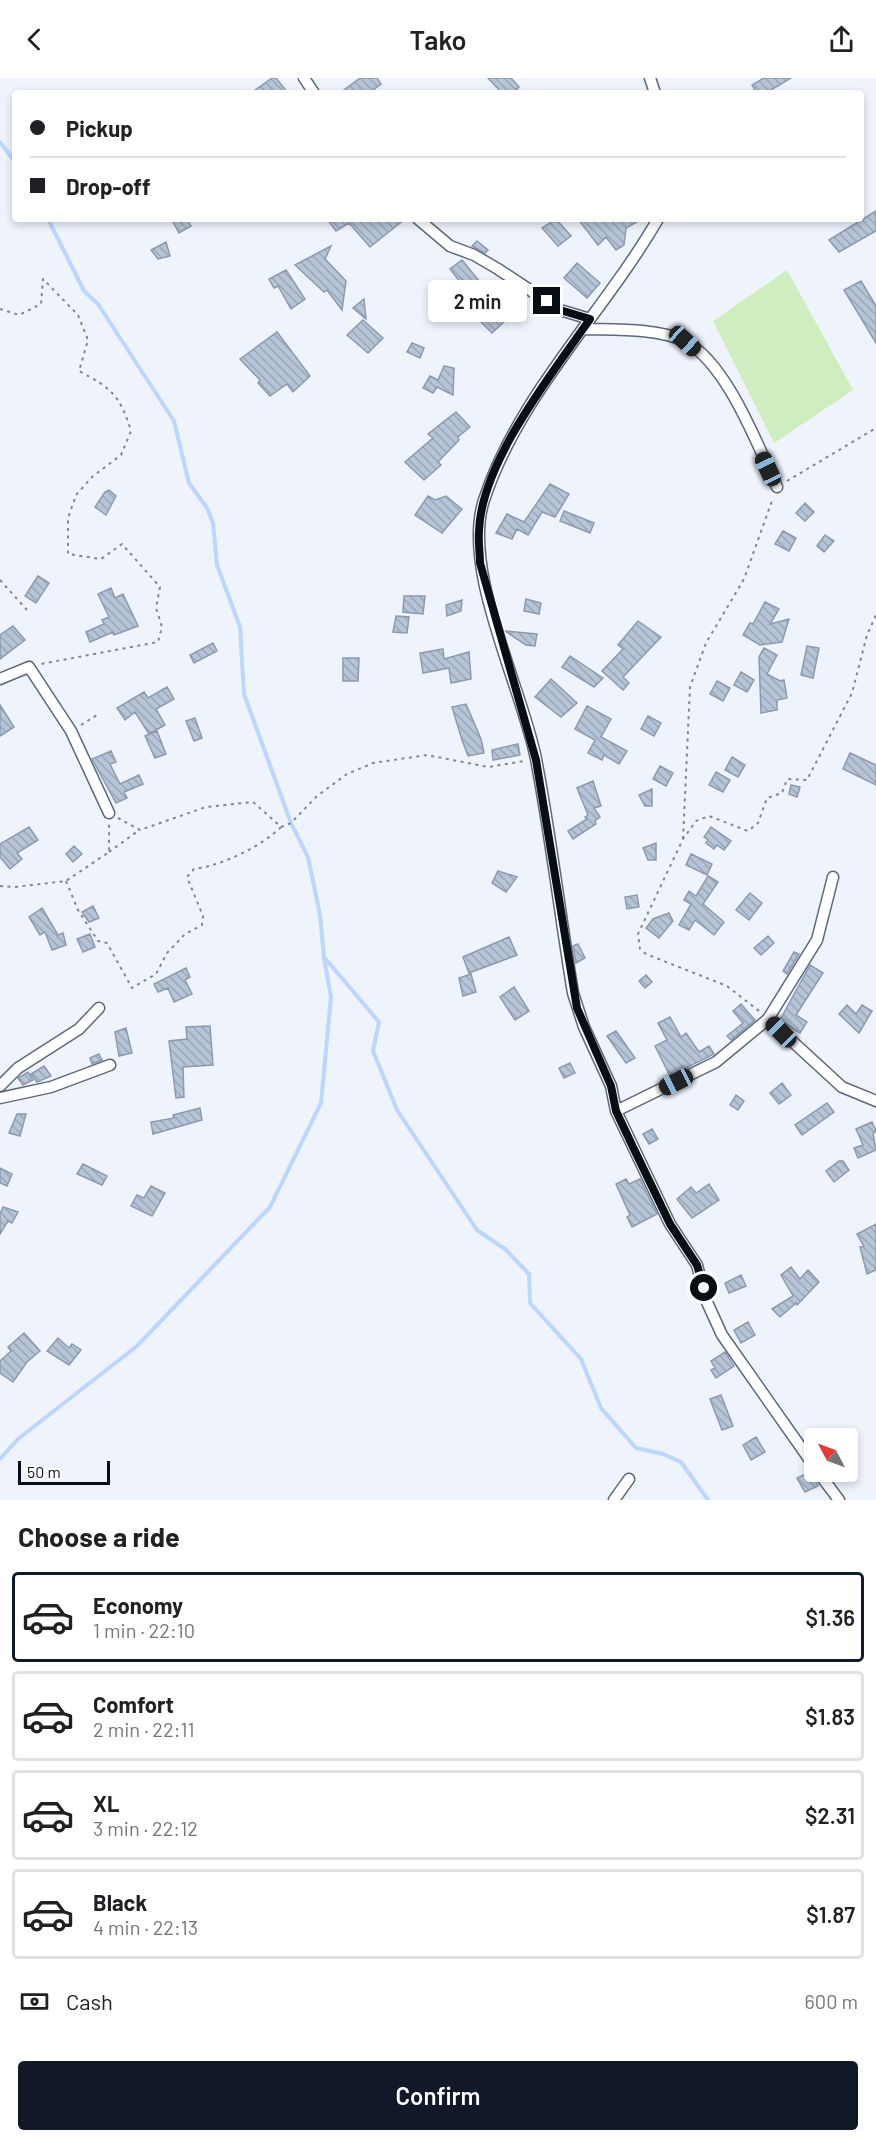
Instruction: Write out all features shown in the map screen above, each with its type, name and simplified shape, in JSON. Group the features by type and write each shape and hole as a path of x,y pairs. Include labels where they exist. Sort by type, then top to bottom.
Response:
{"street":[{"path":"422,222 450,246 474,255 560,310 590,319"},
{"path":"656,222 634,259 524,415 507,445 483,501 478,530 480,563 529,726 573,993 591,1045 611,1086 616,1111 670,1224 697,1265 706,1299 722,1335 804,1452"},
{"path":"584,329 624,330 663,335 685,341 718,372 734,396 777,487"},
{"path":"0,679 29,667 71,731 109,813"},
{"path":"616,1111 716,1062 768,1019 818,940 833,877"},
{"path":"0,1086 18,1068 79,1029 99,1008"},
{"path":"768,1019 842,1088 876,1101"},
{"path":"0,1098 51,1087 110,1065"},
{"path":"614,1500 629,1479"},
{"path":"826,1482 839,1500"}],"path":[{"path":"0,309 19,315 41,304 43,279 78,315 88,340 79,371 108,387 123,405 131,431 121,455 92,477 76,495 68,518 68,554 101,560 122,544 160,587 156,608 162,627 158,642 29,667"},
{"path":"683,839 690,687 706,644 744,579 777,487 876,428"},
{"path":"0,580 27,610"},
{"path":"768,1019 727,986 646,954 640,949 638,934 683,839 696,821 709,816 748,831 758,823 767,798 782,793 788,779 807,780 852,693 867,635 876,615"},
{"path":"71,731 98,715"},
{"path":"66,880 78,910 98,941 107,943 132,988 156,974 167,953 185,934 202,925 203,916 188,877 194,869 214,866 272,836 281,827 291,823 318,796 347,774 373,763 427,755 488,767 536,760"},
{"path":"0,886 15,887 66,880 140,830 206,807 253,802 281,827"},
{"path":"109,852 109,813 140,830"}],"green space":[{"path":"787,270 853,390 774,443 713,321"}],"building":[{"path":"272,78 276,78 286,90 255,90"},
{"path":"360,78 377,78 381,84 373,90 344,90"},
{"path":"488,78 511,78 519,87 516,90 499,90"},
{"path":"764,78 791,78 771,90 755,90 752,85"},
{"path":"876,211 876,231 839,252 829,240 858,222 864,222 864,218"},
{"path":"173,222 189,222 191,226 179,233"},
{"path":"329,222 401,222 370,247 349,223 336,231"},
{"path":"551,222 559,222 571,236 558,246 542,228"},
{"path":"580,222 637,222 626,228 624,245 616,250 606,237 598,245"},
{"path":"477,241 488,250 485,253 472,246"},
{"path":"166,242 170,256 158,259 151,250"},
{"path":"331,246 325,259 346,281 342,310 327,290 324,292 295,265"},
{"path":"462,260 479,281 464,293 467,296 443,309 433,303 461,283 450,269"},
{"path":"577,263 600,283 587,298 564,278"},
{"path":"286,270 305,299 291,309 278,286 274,288 269,279"},
{"path":"861,281 876,306 876,343 844,290"},
{"path":"364,299 366,319 353,308"},
{"path":"494,310 505,321 492,333 481,322"},
{"path":"363,320 383,338 368,353 347,335"},
{"path":"277,332 310,376 293,392 287,384 270,396 258,383 260,380 240,359"},
{"path":"412,343 424,348 420,358 407,352"},
{"path":"444,366 454,368 453,395 437,387 433,393 423,388 430,376 438,380"},
{"path":"456,412 470,427 458,437 459,440 438,462 441,465 424,480 405,462 433,438 428,434"},
{"path":"550,484 569,494 555,517 542,512 528,535 517,529 512,539 496,533 507,514 524,522"},
{"path":"109,490 116,496 106,515 95,507 105,492"},
{"path":"428,496 435,500 446,496 462,509 442,533 415,515"},
{"path":"805,503 814,512 805,521 796,513"},
{"path":"564,511 594,523 590,533 560,521"},
{"path":"783,531 796,538 789,551 775,544"},
{"path":"825,535 834,541 824,552 817,546"},
{"path":"38,576 49,583 36,603 25,596"},
{"path":"111,588 115,598 123,594 138,626 114,635 113,632 90,642 86,632 104,624 102,620 109,617 98,594"},
{"path":"404,596 425,596 423,614 403,612"},
{"path":"526,599 541,603 539,614 524,611"},
{"path":"462,600 461,611 447,616 446,605"},
{"path":"765,602 779,609 770,624 789,619 782,642 760,645 743,635 750,623 753,624"},
{"path":"396,616 409,617 407,633 393,632"},
{"path":"638,621 661,637 623,677 629,683 623,690 602,671 623,649 618,645"},
{"path":"13,626 25,640 0,659 0,635"},
{"path":"505,631 537,634 535,646 526,645"},
{"path":"213,643 217,651 194,663 190,655"},
{"path":"807,646 819,648 813,678 801,675"},
{"path":"764,648 777,655 767,674 780,681 784,680 787,698 777,700 777,710 761,713 759,657"},
{"path":"443,649 444,659 469,652 471,679 451,683 449,668 423,673 420,653"},
{"path":"570,656 603,678 594,687 562,667"},
{"path":"343,658 359,658 358,681 343,681"},
{"path":"741,672 754,680 747,692 734,685"},
{"path":"551,679 577,703 561,717 535,697"},
{"path":"717,681 730,688 723,701 710,694"},
{"path":"167,687 174,699 156,709 165,725 149,734 135,712 125,720 117,708 144,692 148,698"},
{"path":"466,704 481,739 484,753 468,756 462,740 452,707"},
{"path":"0,705 14,727 0,736"},
{"path":"587,706 611,719 601,737 627,751 619,764 604,755 602,760 588,753 595,740 575,729"},
{"path":"648,716 661,723 654,736 641,729"},
{"path":"195,718 202,738 194,741 186,721"},
{"path":"157,731 166,754 155,758 145,736"},
{"path":"518,744 520,755 493,760 492,750"},
{"path":"111,751 116,762 110,764 120,784 139,775 143,784 124,792 127,798 116,803 92,759"},
{"path":"850,753 876,765 876,785 843,769"},
{"path":"732,757 745,765 738,777 725,770"},
{"path":"660,766 673,773 666,786 653,779"},
{"path":"716,772 730,780 723,792 709,785"},
{"path":"593,781 601,806 594,808 600,817 595,821 596,824 573,839 568,831 587,819 585,817 588,815 577,788"},
{"path":"791,785 800,787 797,797 789,794"},
{"path":"652,789 652,806 645,806 639,795"},
{"path":"29,827 38,840 17,853 22,859 10,869 0,857 0,844"},
{"path":"711,827 731,841 724,850 717,845 714,849 706,843 708,840 704,837"},
{"path":"656,843 656,860 648,860 643,848"},
{"path":"74,846 82,854 73,862 66,854"},
{"path":"691,854 712,864 707,875 686,865"},
{"path":"498,871 517,877 506,892 492,883"},
{"path":"708,876 718,882 703,904 724,922 714,935 695,920 689,930 679,925 691,904 684,900 689,891 696,896"},
{"path":"750,893 762,903 749,920 736,910"},
{"path":"637,895 639,907 627,909 625,897"},
{"path":"93,906 99,918 89,922 82,912"},
{"path":"42,908 58,935 63,933 66,945 52,950 45,932 40,935 29,917"},
{"path":"669,913 673,921 659,938 646,928 653,919"},
{"path":"90,934 95,947 83,952 77,939"},
{"path":"768,936 774,943 761,955 754,948"},
{"path":"509,937 517,955 469,973 463,957"},
{"path":"578,944 585,958 576,963 573,946"},
{"path":"794,952 799,954 787,974 783,971"},
{"path":"810,965 823,973 796,1015 807,1022 800,1033 780,1020"},
{"path":"186,968 190,977 185,980 192,994 174,1002 168,988 158,992 154,984"},
{"path":"471,974 476,992 463,996 459,978"},
{"path":"646,975 652,982 645,988 639,981"},
{"path":"514,987 529,1011 515,1020 500,997"},
{"path":"741,1004 755,1020 731,1040 727,1036 743,1023 733,1011"},
{"path":"847,1005 856,1014 862,1005 872,1011 859,1033 839,1014"},
{"path":"670,1017 681,1037 686,1033 699,1052 709,1046 714,1054 670,1076 655,1046 667,1040 658,1023"},
{"path":"210,1026 213,1065 183,1067 184,1097 176,1098 169,1041 187,1039 186,1027"},
{"path":"126,1028 132,1053 119,1056 115,1032"},
{"path":"616,1031 635,1058 626,1063 607,1036"},
{"path":"99,1054 102,1060 92,1064 90,1058"},
{"path":"570,1063 575,1073 564,1078 559,1068"},
{"path":"44,1066 51,1076 37,1082 31,1074"},
{"path":"28,1072 33,1080 23,1085 18,1078"},
{"path":"782,1083 791,1095 779,1104 770,1093"},
{"path":"736,1095 744,1101 738,1110 730,1105"},
{"path":"827,1103 834,1112 802,1135 795,1125"},
{"path":"200,1108 202,1120 153,1134 151,1122 174,1118 173,1115"},
{"path":"17,1114 26,1114 20,1136 9,1133"},
{"path":"872,1122 876,1131 873,1134 876,1150 858,1158 854,1148 863,1145 856,1129"},
{"path":"652,1129 658,1139 649,1144 643,1134"},
{"path":"839,1161 843,1161 849,1170 834,1182 826,1171"},
{"path":"83,1164 107,1176 102,1185 77,1174"},
{"path":"0,1168 12,1174 7,1186 0,1183"},
{"path":"626,1179 629,1184 640,1179 657,1214 632,1227 627,1217 630,1215 616,1184"},
{"path":"709,1184 719,1200 692,1218 677,1199 691,1187 696,1193"},
{"path":"151,1186 165,1193 152,1216 131,1206 137,1195 144,1198"},
{"path":"3,1207 18,1212 12,1223 8,1221 0,1234 0,1214"},
{"path":"876,1224 876,1270 867,1274 860,1247 864,1246 857,1234"},
{"path":"791,1267 800,1279 808,1270 819,1282 797,1305 796,1303 780,1317 772,1309 793,1296 781,1275"},
{"path":"741,1275 746,1286 729,1293 725,1283"},
{"path":"748,1322 755,1335 741,1343 734,1330"},
{"path":"24,1333 40,1351 27,1362 13,1382 0,1373 0,1361 11,1351 8,1347"},
{"path":"58,1338 69,1348 72,1344 81,1350 69,1365 47,1351"},
{"path":"725,1352 734,1366 716,1378 711,1370 715,1368 711,1361"},
{"path":"721,1395 733,1426 722,1430 710,1399"},
{"path":"756,1437 765,1452 751,1460 743,1445"},
{"path":"804,1475 804,1482 816,1482 818,1486 805,1492 797,1478"}],"waterway":[{"path":"0,142 12,158"},
{"path":"50,222 84,291 98,304 174,421 189,483 207,508 213,523 217,565 240,627 244,694 291,823 308,857 320,915 324,957 379,1022 373,1051 397,1110 477,1230 505,1249 529,1274 530,1303 581,1359 601,1408 636,1448 663,1454 681,1462 708,1500"},
{"path":"0,1459 18,1439 137,1346 270,1207 321,1103 331,997 324,958"}],"route":[{"path":"547,301 560,310 590,319 554,369 507,445 483,501 478,530 480,563 513,680 529,726 577,1008 594,1053 611,1086 616,1111 670,1224 697,1265 704,1288"}]}
